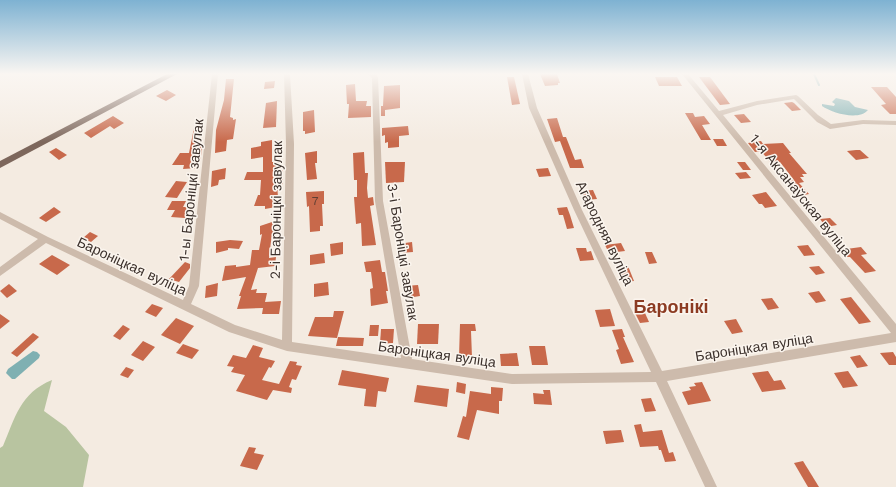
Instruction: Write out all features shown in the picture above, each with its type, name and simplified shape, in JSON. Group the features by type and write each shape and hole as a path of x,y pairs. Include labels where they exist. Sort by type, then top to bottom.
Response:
{"main road":[{"path":"0,165 129,97"}],"street":[{"name":"1-ы Бароніцкі завулак","path":"185,306 194,286 213,97"},
{"name":"2-і Бароніцкі завулак","path":"287,346 290,144 288,97"},
{"name":"3-і Бароніцкі завулак","path":"376,97 379,201 404,339 407,364"},
{"name":"Агародняя вуліца","path":"530,97 533,108 578,210 711,487"},
{"name":"1-я Аксанаўская вуліца","path":"704,97 896,332"},
{"path":"718,114 760,101 796,97 815,116 829,126 835,127 861,121 896,123"},
{"name":"Бароніцкая вуліца","path":"0,215 45,240 233,329 287,346 512,379 659,376 896,337"},
{"path":"0,272 45,240"}],"green space":[{"path":"52,380 44,411 66,427 89,455 83,487 0,487 0,448 3,446 15,416 26,399 33,392 41,385"}],"water":[{"path":"836,98 849,101 855,107 868,110 858,115 845,115 826,109 822,106 822,104 834,106 835,104 832,102"},
{"path":"33,351 40,355 39,358 15,379 12,379 6,373 8,369"}],"building":[{"path":"157,97 173,97 166,101"},
{"path":"224,97 232,97 230,117 233,118 233,120 236,119 233,139 227,140 226,151 215,153 216,130"},
{"path":"347,97 356,97 356,101 367,101 366,106 371,106 371,117 348,118 349,104 347,104"},
{"path":"383,97 400,97 400,108 385,110 385,116 381,116 381,106 383,106"},
{"path":"511,97 518,97 520,104 512,105"},
{"path":"714,97 725,97 730,104 720,105"},
{"path":"880,97 896,97 896,114 890,114 881,105 886,104"},
{"path":"277,101 276,127 263,128 266,103"},
{"path":"792,102 801,110 792,111 784,103"},
{"path":"314,110 315,132 305,134 305,131 303,131 303,112"},
{"path":"685,113 693,113 695,117 704,116 710,124 702,125 711,140 701,140"},
{"path":"744,114 751,122 741,123 734,115"},
{"path":"113,116 124,123 114,129 110,126 91,138 84,133"},
{"path":"557,118 563,137 566,137 575,160 581,159 584,168 570,168 560,141 555,142 547,119"},
{"path":"408,126 409,135 399,136 399,147 388,148 388,142 385,143 385,135 382,136 382,128"},
{"path":"194,128 199,128 197,144 203,144 200,162 198,162 197,168 183,169 184,165 172,165 180,153 189,153"},
{"path":"713,139 723,139 727,146 717,146"},
{"path":"272,140 272,162 279,162 279,170 283,170 283,184 277,185 278,197 276,207 265,209 265,206 254,206 258,195 260,195 261,180 244,180 247,172 263,172 263,157 251,159 251,148 261,146 261,142"},
{"path":"761,141 763,144 783,143 791,153 789,153 807,174 802,174 804,177 800,177 804,182 799,183 809,194 799,196 786,181 794,180 780,162 771,163 761,151 755,152 748,143"},
{"path":"56,148 67,155 59,160 49,152"},
{"path":"860,150 869,158 856,160 847,151"},
{"path":"317,151 317,163 315,163 317,179 307,180 305,153"},
{"path":"364,152 365,173 368,173 368,198 373,197 374,205 370,206 376,245 362,246 361,223 356,224 354,197 357,197 357,180 354,180 353,153"},
{"path":"385,162 405,162 404,182 386,183"},
{"path":"737,162 745,162 751,170 743,170"},
{"path":"226,168 225,179 219,180 218,185 211,187 212,171"},
{"path":"548,168 551,176 539,177 536,169"},
{"path":"746,172 751,178 740,179 735,173"},
{"path":"176,181 187,182 177,198 165,197"},
{"path":"593,190 597,199 585,200 581,191"},
{"path":"324,191 324,204 322,204 323,226 320,226 320,231 310,232 309,206 307,207 306,192"},
{"path":"766,192 777,206 765,208 762,204 759,204 752,195"},
{"path":"172,201 186,201 183,207 191,207 185,218 171,217 175,210 167,210"},
{"path":"54,207 61,212 46,222 39,218"},
{"path":"567,207 574,228 567,229 563,215 559,215 557,208"},
{"path":"830,218 837,225 826,227 820,219"},
{"path":"275,221 275,232 272,233 269,258 276,257 275,266 258,268 251,290 257,289 256,293 267,293 265,302 281,301 279,314 262,314 263,308 237,309 241,296 239,296 246,277 222,281 225,266 236,265 236,267 250,265 252,250 259,250 262,234 260,235 260,226"},
{"path":"90,232 98,236 91,242 83,238"},
{"path":"230,240 243,241 239,249 228,248 228,250 216,253 216,242"},
{"path":"343,242 343,254 331,256 330,244"},
{"path":"412,242 413,252 399,253 398,244"},
{"path":"621,243 625,251 609,253 605,245"},
{"path":"808,245 815,255 804,256 797,246"},
{"path":"861,247 867,254 861,255 876,271 865,273 850,257 845,257 839,250"},
{"path":"576,248 586,248 587,252 591,251 594,260 580,261"},
{"path":"645,252 652,252 657,263 649,264"},
{"path":"324,253 325,263 310,265 310,255"},
{"path":"52,255 70,265 57,275 39,264"},
{"path":"380,260 382,272 385,272 388,303 371,306 370,289 373,288 371,272 366,272 364,262"},
{"path":"185,262 190,264 190,268 179,282 169,279"},
{"path":"628,266 634,281 624,282 618,267"},
{"path":"819,266 825,273 816,275 809,267"},
{"path":"328,282 329,295 314,297 314,284"},
{"path":"218,283 217,296 205,298 206,286"},
{"path":"9,284 17,291 7,298 0,291"},
{"path":"418,285 420,296 407,298 405,286"},
{"path":"819,291 826,301 816,303 808,293"},
{"path":"851,297 871,322 859,324 840,299"},
{"path":"772,298 779,308 768,310 761,299"},
{"path":"152,304 163,308 156,317 145,312"},
{"path":"610,309 615,326 600,327 595,310"},
{"path":"334,311 344,311 337,338 308,336 315,317 333,317"},
{"path":"635,313 645,313 649,322 640,323"},
{"path":"0,314 10,321 0,329"},
{"path":"176,318 194,326 180,344 161,335"},
{"path":"736,319 743,332 732,334 724,321"},
{"path":"418,324 439,324 438,344 417,344"},
{"path":"460,324 475,324 476,331 471,331 472,357 459,357"},
{"path":"123,325 130,329 120,340 113,336"},
{"path":"370,325 379,325 378,336 369,336"},
{"path":"381,329 394,329 393,343 380,344"},
{"path":"622,329 625,337 623,337 634,362 621,364 616,350 619,349 612,330"},
{"path":"33,333 39,337 17,357 11,353"},
{"path":"338,337 364,338 363,346 336,346"},
{"path":"143,341 155,347 143,361 131,355"},
{"path":"183,344 199,350 192,359 176,353"},
{"path":"253,345 263,348 259,357 275,361 271,368 269,367 262,380 279,384 290,361 297,362 296,365 302,366 296,380 292,379 289,387 292,388 291,393 273,390 267,400 236,391 245,375 231,372 234,367 227,366 233,355 246,358"},
{"path":"529,346 545,346 548,365 532,365"},
{"path":"893,352 896,357 896,365 889,365 880,353"},
{"path":"517,353 519,366 501,366 500,354"},
{"path":"860,355 868,366 857,368 850,357"},
{"path":"126,367 134,370 128,378 120,375"},
{"path":"342,370 389,378 386,392 378,391 376,407 364,406 366,389 338,385"},
{"path":"768,371 774,381 781,380 786,389 762,392 752,373"},
{"path":"848,371 858,386 843,388 834,373"},
{"path":"457,382 466,384 465,394 456,392"},
{"path":"702,382 711,401 688,405 682,392 691,390 689,387 696,386 694,383"},
{"path":"417,385 449,389 447,407 414,402"},
{"path":"491,387 503,388 502,401 499,401 499,414 477,410 469,440 457,437 463,416 466,417 470,391 491,394"},
{"path":"543,390 550,390 552,405 534,404 533,393 544,394"},
{"path":"651,398 656,411 645,412 641,399"},
{"path":"641,424 643,432 662,430 669,453 673,452 676,461 665,462 658,446 640,447 634,425"},
{"path":"621,430 624,442 606,444 603,431"},
{"path":"249,447 256,448 254,453 264,455 257,470 240,466"},
{"path":"803,461 819,487 808,487 794,463"}],"district":[{"name":"Баронікі","path":"671,307"}]}
